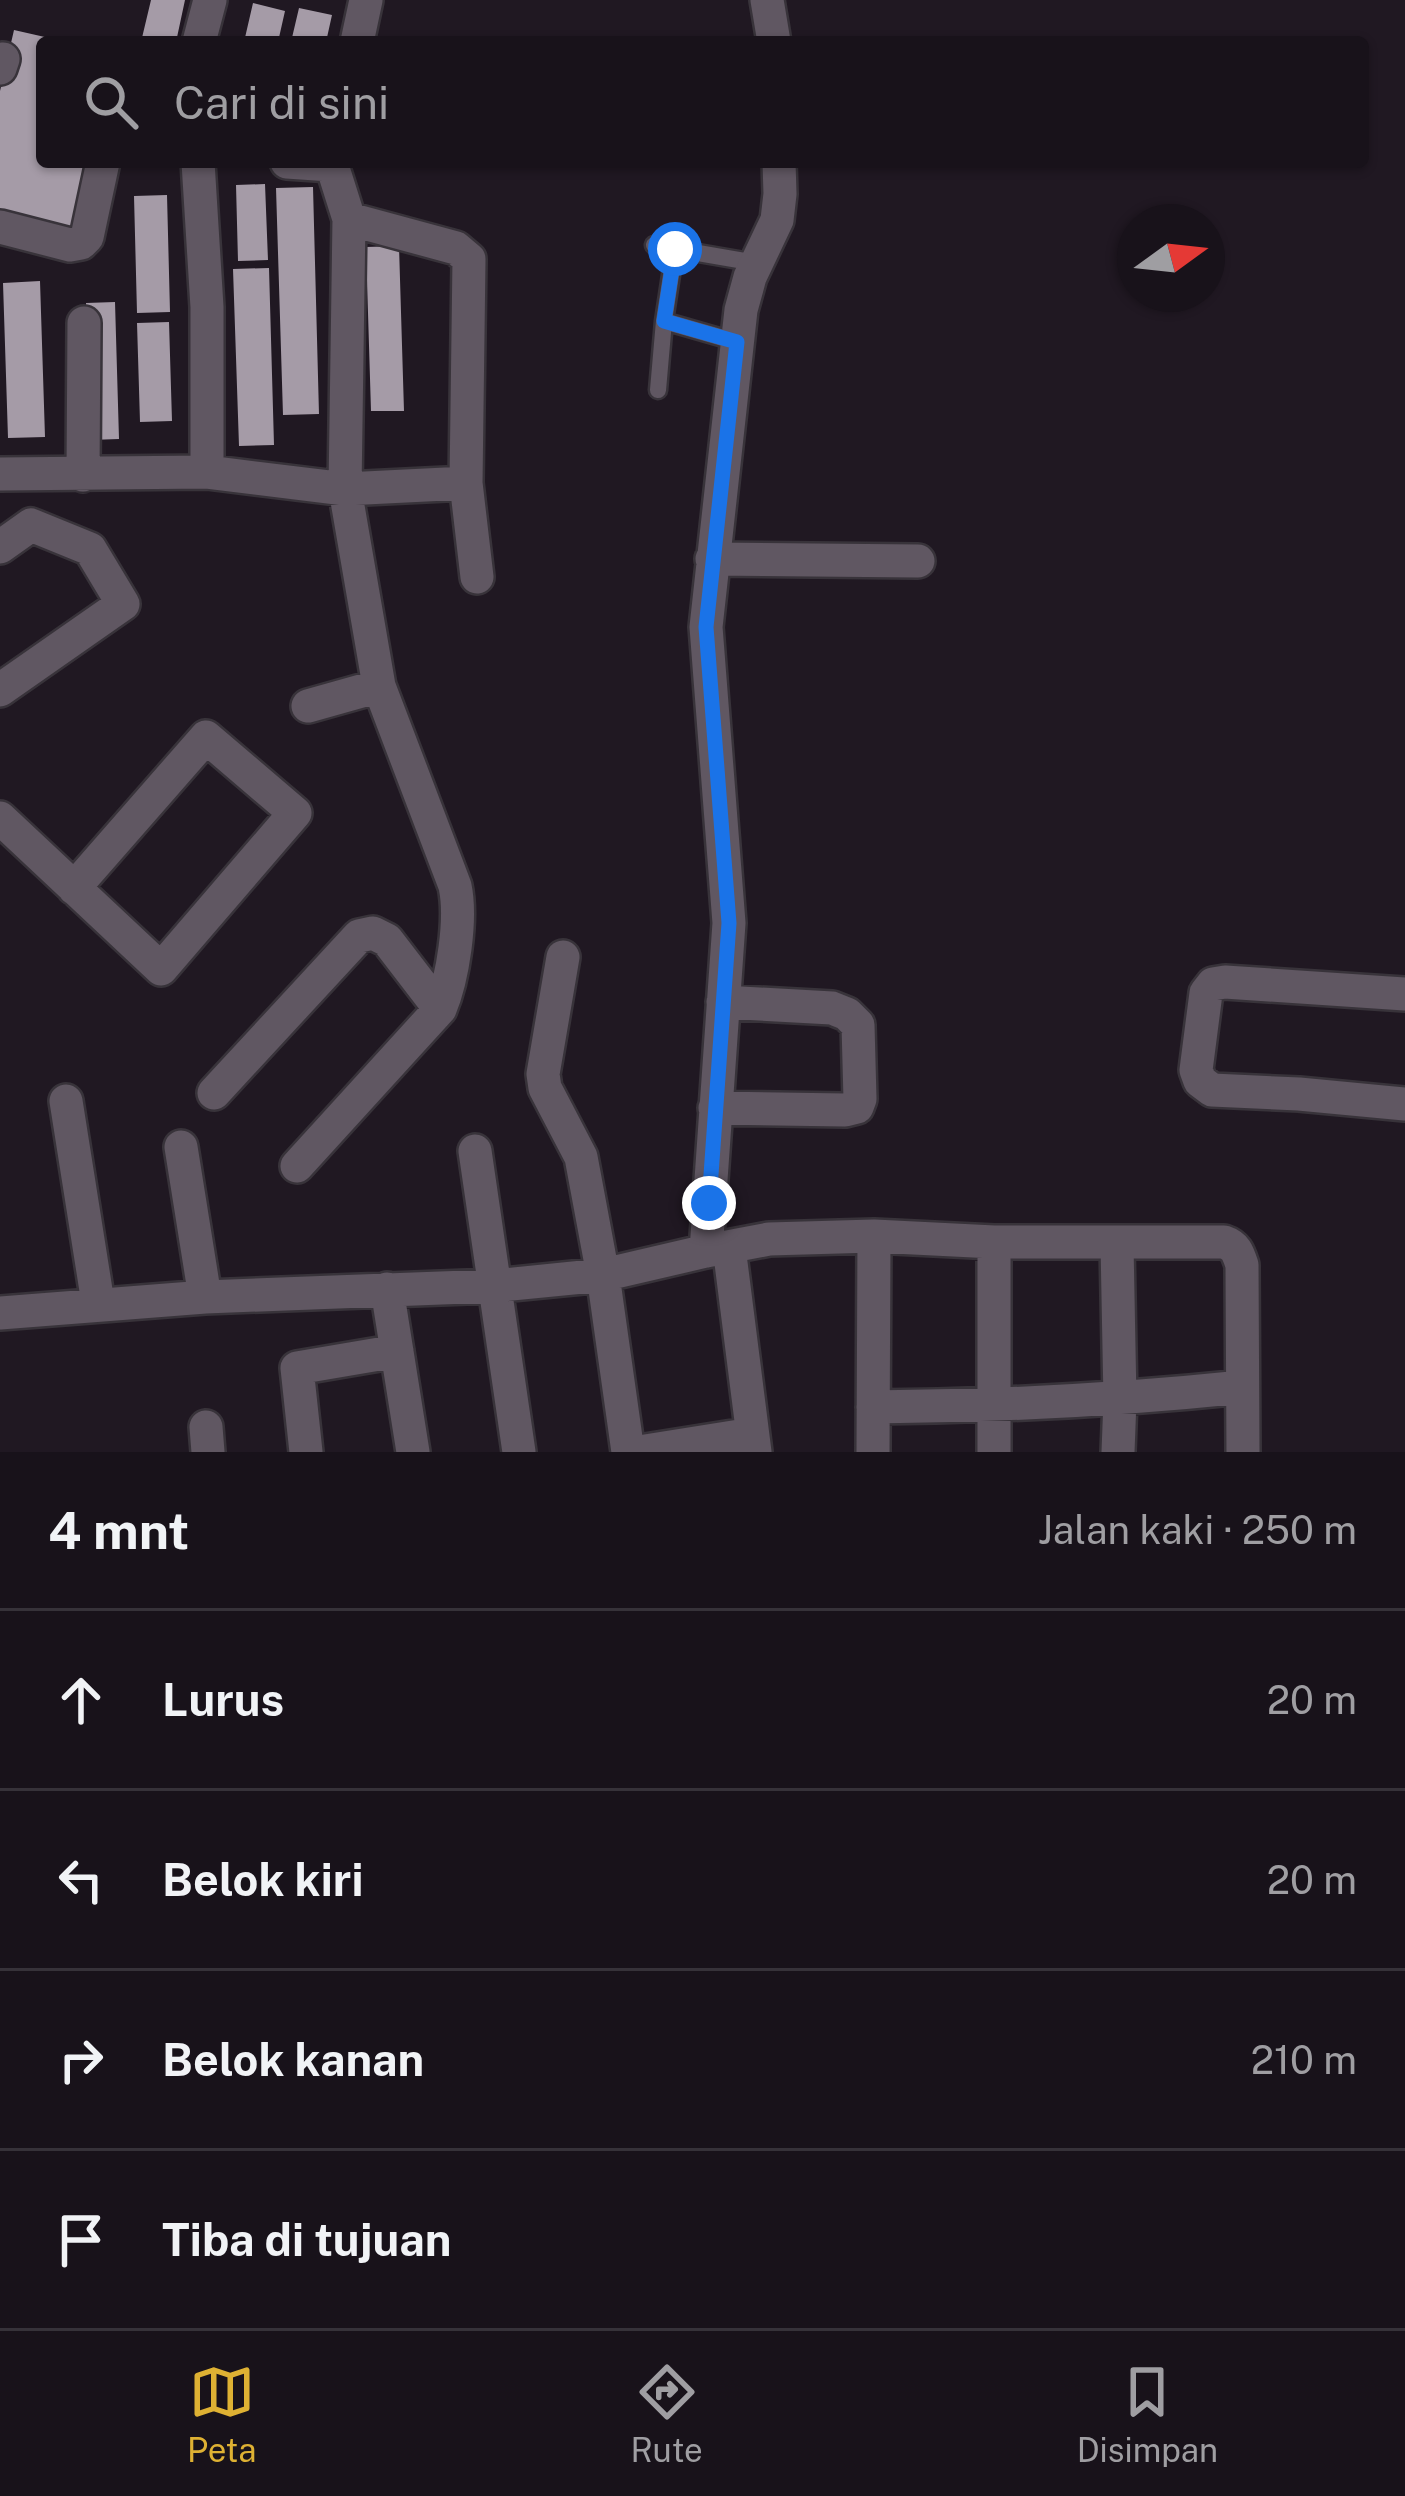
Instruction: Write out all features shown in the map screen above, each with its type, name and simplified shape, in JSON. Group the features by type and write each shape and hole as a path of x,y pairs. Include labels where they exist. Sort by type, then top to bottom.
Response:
{"street":[{"path":"201,36 210,0"},
{"path":"358,36 366,0"},
{"path":"767,0 773,36"},
{"path":"0,227 70,245 81,243 87,238 102,168"},
{"path":"198,168 206,307 207,472"},
{"path":"296,1166 440,1010 459,905 380,686 345,489 349,219 333,168"},
{"path":"639,1452 754,1443 717,1249 716,1108 729,923 706,627 742,310 756,263 777,220 779,168"},
{"path":"349,219 456,248 469,259 466,483 478,577"},
{"path":"83,475 84,323"},
{"path":"0,474 207,472 345,489 466,483"},
{"path":"0,547 31,525 90,550 123,604 0,690"},
{"path":"712,559 919,561"},
{"path":"308,706 380,686"},
{"path":"0,818 74,888 161,969 295,813 206,737 74,888"},
{"path":"214,1093 359,936 374,933 387,940 440,1010"},
{"path":"563,957 543,1074 545,1088 580,1156 603,1275 628,1452"},
{"path":"1405,994 1213,984 1206,993 1196,1070 1200,1081 1212,1090 1405,1104"},
{"path":"716,1108 844,1110 857,1107 860,1099 858,1025 847,1014 832,1008 723,1001"},
{"path":"67,1101 98,1304"},
{"path":"181,1147 205,1297"},
{"path":"475,1151 520,1452"},
{"path":"0,1313 205,1297 493,1286 603,1275 769,1239 874,1236 994,1242 1224,1242 1237,1251 1242,1265 1244,1452"},
{"path":"873,1452 874,1236"},
{"path":"994,1242 994,1452"},
{"path":"1117,1244 1118,1452"},
{"path":"387,1289 413,1452"},
{"path":"307,1452 297,1369 397,1351"},
{"path":"873,1407 1120,1400 1242,1387"}],"lane":[{"path":"654,245 756,263"},
{"path":"658,390 675,249"},
{"path":"664,321 737,342"}],"building":[{"path":"151,0 185,0 177,36 142,36"},
{"path":"253,3 285,11 279,36 245,36"},
{"path":"299,8 332,15 327,36 292,36"},
{"path":"14,30 40,36 36,36 36,168 90,168 75,230 0,212 0,91"},
{"path":"265,184 268,260 238,261 236,185"},
{"path":"313,187 319,414 283,415 276,188"},
{"path":"167,195 170,312 137,313 134,196"},
{"path":"399,246 404,411 371,411 366,247"},
{"path":"269,268 274,445 239,446 233,269"},
{"path":"40,281 45,437 8,438 3,283"},
{"path":"115,302 119,439 90,440 86,303"},
{"path":"169,322 172,421 140,422 137,323"}],"route":[{"path":"675,249 664,321 737,342 706,627 729,923 709,1203"}]}
